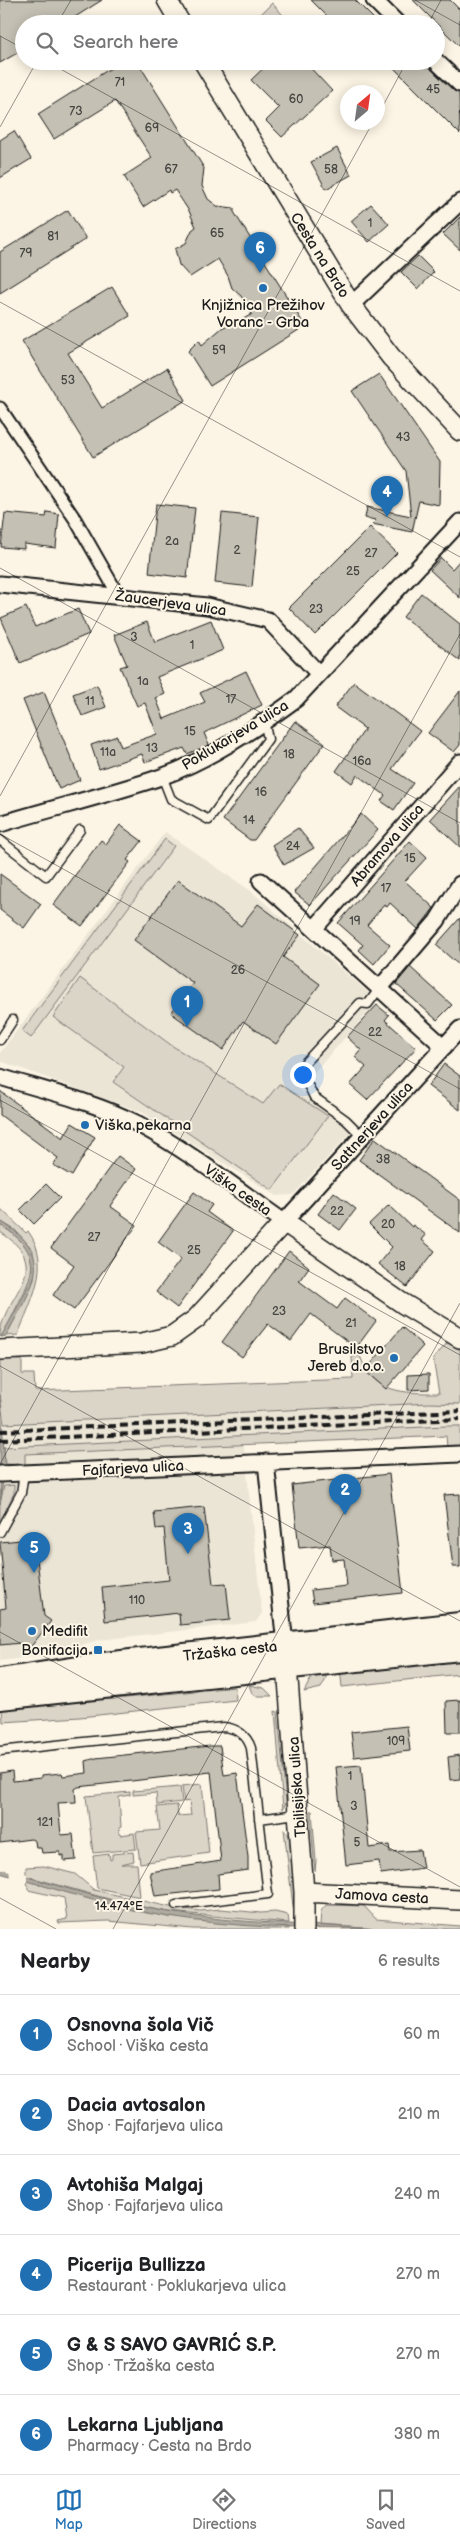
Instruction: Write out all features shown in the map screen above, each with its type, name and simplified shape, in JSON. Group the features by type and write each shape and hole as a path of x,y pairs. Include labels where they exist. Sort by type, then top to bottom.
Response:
{"main road":[{"name":"Tržaška cesta","path":"0,1698 286,1656 460,1625"},
{"name":"Tržaška cesta","path":"0,1681 65,1670 286,1656 460,1648"}],"street":[{"path":"167,0 176,15"},
{"path":"374,0 389,15"},
{"name":"Cesta na Brdo","path":"208,70 351,305 391,357 460,431"},
{"path":"445,70 460,84"},
{"path":"351,305 460,202"},
{"path":"0,408 75,519 119,596"},
{"name":"Poklukarjeva ulica","path":"0,824 162,776 202,758 264,721 296,699 460,522"},
{"name":"Žaucerjeva ulica","path":"0,584 207,606 268,620 318,674"},
{"name":"Abramova ulica","path":"314,929 460,762"},
{"path":"260,881 444,1047"},
{"path":"379,989 437,921 460,884"},
{"name":"Sattnerjeva ulica","path":"284,1222 460,1029"},
{"name":"Viška cesta","path":"0,1076 103,1109 136,1123 161,1137 402,1303 460,1338"},
{"path":"7,1350 142,1343 172,1336 196,1318 284,1222"},
{"name":"Fajfarjeva ulica","path":"12,1474 460,1454"},
{"path":"266,1462 286,1656"},
{"name":"Tbilisijska ulica","path":"286,1656 299,1814 304,1922"},
{"name":"Jamova cesta","path":"304,1892 460,1900"}],"lane":[{"path":"162,776 171,799 209,820 268,739 264,721"},
{"path":"0,840 46,876 80,830"},
{"path":"362,1136 346,1120 314,1097 300,1076 299,1069 360,1003 368,1004 379,989"},
{"path":"0,1040 13,1020"},
{"path":"0,1532 21,1493 12,1474"},
{"path":"0,1751 231,1728 241,1734 250,1744 268,1894 176,1905"},
{"path":"259,1819 299,1814"}],"shaded area":[{"path":"272,3 283,15 260,15"},
{"path":"165,832 251,891 378,1001 299,1089 353,1130 293,1195 277,1196 142,1112 0,1061 0,1053"},
{"path":"165,839 174,846 31,1038 22,1031"},
{"path":"80,978 171,1045 263,1104 279,1084 328,1116 272,1190 113,1082 124,1067 53,1017"},
{"path":"0,1208 26,1233 28,1231 39,1257 37,1283 18,1335 6,1336 34,1280 33,1250 15,1230 0,1221"},
{"path":"0,1221 19,1234 30,1247 35,1260 35,1274 31,1288 6,1336 1,1337 26,1291 31,1264 27,1251 17,1238 0,1225"},
{"path":"0,1225 23,1243 29,1252 31,1270 24,1293 5,1331 0,1337 2,1322 26,1271 25,1258 17,1245 0,1232"},
{"path":"448,1342 460,1350 460,1404 430,1403 4,1424 0,1395 0,1359 22,1360 22,1374 34,1374 35,1391 353,1379 352,1356 360,1356 373,1378 391,1389 413,1393 439,1393 433,1359"},
{"path":"0,1395 5,1464 0,1504"},
{"path":"460,1403 460,1426 243,1438 262,1613 256,1622 99,1640 45,1655 0,1661 0,1424"},
{"path":"460,1426 460,1447 447,1447 446,1436 25,1454 25,1465 5,1464 4,1447"},
{"path":"14,1485 14,1493 0,1522 0,1504 4,1486"},
{"path":"460,1656 460,1674 342,1687 340,1668"},
{"path":"326,1671 326,1679 321,1688 304,1692 311,1678"},
{"path":"249,1685 264,1688 272,1696 256,1696 252,1693"},
{"path":"235,1687 236,1700 80,1717 3,1722 2,1710 69,1699 115,1699"},
{"path":"275,1711 278,1712 286,1802 283,1809"},
{"path":"202,1784 209,1853 140,1863 136,1832 160,1830 157,1807 177,1805 178,1816 191,1815 189,1801 184,1802 182,1786"},
{"path":"180,1787 182,1802 157,1805 156,1793 133,1795 133,1791"},
{"path":"130,1792 130,1795 119,1797 121,1827 119,1828 120,1835 134,1833 136,1849 93,1853 86,1796"},
{"path":"310,1811 312,1811 315,1871"},
{"path":"284,1829 289,1835 297,1915 294,1915"},
{"path":"133,1852 134,1861 121,1864 137,1864 140,1897 97,1888 93,1856 109,1854 110,1860 112,1859 112,1854"},
{"path":"44,1866 75,1874 94,1890 170,1907 200,1911 221,1909 261,1913 275,1912 288,1915 289,1923 169,1912 123,1903 26,1876 26,1867"},
{"path":"0,1869 105,1899 169,1912 247,1921 378,1929 247,1926 169,1917 126,1909 84,1898 0,1873"},
{"path":"27,1880 122,1907 169,1917 289,1927 289,1929 193,1929 108,1921 59,1923 58,1921 67,1919 64,1898 28,1890"},
{"path":"326,1905 364,1906 376,1919 460,1926 460,1929 378,1929 320,1925 321,1911"}],"pier":[{"path":"9,1868 27,1874 27,1883 10,1878"}],"building":[{"path":"0,0 102,0 78,15 15,15 15,54 0,63"},
{"path":"311,0 355,0 370,15 326,15"},
{"path":"413,0 450,0 460,10 460,47 445,32 445,15 428,15"},
{"path":"108,70 143,70 204,168 202,186 208,199 217,206 234,208 234,212 305,326 210,386 188,351 199,340 202,345 223,327 235,324 252,314 241,296 232,288 228,276 218,259 190,277 179,265 175,249 186,243 192,230 196,227 189,211 175,190 170,193 169,190 143,207 124,176 152,158 115,101 54,139 38,114"},
{"path":"262,70 312,70 332,91 282,137 266,121 279,108 251,80"},
{"path":"396,70 432,70 454,91 459,93 460,134"},
{"path":"14,131 31,159 0,178 0,140"},
{"path":"337,148 351,175 326,189 311,162"},
{"path":"371,204 389,224 369,242 351,221"},
{"path":"68,210 86,239 0,293 0,252"},
{"path":"460,217 460,250 443,234"},
{"path":"418,256 434,272 418,289 401,272"},
{"path":"112,287 130,316 68,353 102,408 167,368 186,400 93,457 22,341"},
{"path":"379,374 440,462 439,505 419,501 412,532 372,524 376,520 365,518 367,507 411,516 406,471 352,391"},
{"path":"156,504 195,508 187,578 149,573"},
{"path":"47,512 59,514 56,548 24,544 24,549 1,547 5,513 46,517"},
{"path":"222,513 259,517 252,587 215,583"},
{"path":"370,527 397,553 315,635 289,608"},
{"path":"441,558 452,569 460,560 460,598 430,570"},
{"path":"421,593 460,624 460,661 403,617"},
{"path":"26,607 35,627 78,609 89,634 20,663 1,618"},
{"path":"211,620 223,650 157,677 165,694 156,698 164,719 205,702 200,693 246,671 262,705 204,733 209,745 187,754 184,748 145,762 142,754 99,769 91,745 117,736 121,747 157,734 145,703 137,706 120,667 127,665 114,635 147,622 155,642"},
{"path":"354,682 420,731 392,769 413,783 394,810 381,801 385,795 357,775 352,783 336,771 365,729 335,707"},
{"path":"97,685 106,707 82,716 73,694"},
{"path":"460,691 460,745 454,752 428,733"},
{"path":"44,692 80,780 59,789 23,700"},
{"path":"295,721 325,743 254,840 250,840 223,820"},
{"path":"460,786 460,847 430,819"},
{"path":"361,814 378,830 310,905 294,892"},
{"path":"120,825 142,841 127,860 130,862 82,926 53,905 101,840 106,844"},
{"path":"298,828 314,848 284,865 272,845"},
{"path":"410,841 427,857 405,881 434,908 418,929 390,903 387,907 384,905 367,925 390,945 374,964 359,950 363,945 338,923"},
{"path":"0,874 41,904 24,928 0,910"},
{"path":"178,880 241,926 258,904 300,935 283,957 320,984 276,1044 243,1021 223,1050 171,1013 193,983 134,940"},
{"path":"460,918 460,966 436,945"},
{"path":"410,967 452,1005 437,1020 396,984"},
{"path":"377,1005 389,1015 385,1020 416,1048 367,1100 350,1085 366,1067 355,1057 361,1050 347,1037"},
{"path":"444,1064 460,1076 460,1110 428,1086"},
{"path":"0,1091 63,1138 72,1123 95,1137 72,1176 53,1165 58,1158 0,1115"},
{"path":"375,1138 460,1200 460,1233 359,1160"},
{"path":"118,1156 136,1169 110,1206 137,1225 74,1310 53,1295 74,1265 51,1248"},
{"path":"46,1184 60,1198 34,1224 20,1210"},
{"path":"194,1192 212,1205 207,1212 233,1231 177,1308 156,1292 181,1259 158,1242"},
{"path":"334,1192 356,1209 340,1230 318,1214"},
{"path":"389,1205 412,1227 413,1225 426,1235 422,1240 435,1251 407,1287 378,1264 392,1247 369,1224"},
{"path":"289,1251 309,1267 299,1281 337,1309 345,1298 376,1321 356,1348 311,1314 291,1341 268,1324 242,1357 222,1342"},
{"name":"Brusilstvo Jereb d.o.o.","path":"402,1327 423,1346 386,1389 365,1371"},
{"path":"429,1374 429,1389 408,1390 408,1375"},
{"path":"389,1474 403,1593 313,1603 311,1590 347,1586 344,1559 332,1560 330,1545 299,1548 292,1485"},
{"path":"460,1494 460,1567 453,1567 444,1495"},
{"path":"204,1507 213,1584 226,1583 230,1620 180,1625 179,1613 105,1621 102,1587 169,1580 164,1528 156,1529 154,1512"},
{"path":"27,1532 41,1543 36,1551 44,1616 51,1621 29,1649 21,1643 0,1645 0,1609 6,1608 0,1542 21,1540"},
{"path":"460,1700 460,1732 447,1732 446,1701"},
{"path":"407,1726 410,1751 354,1757 351,1732"},
{"path":"220,1746 224,1775 237,1773 248,1857 248,1870 218,1874 219,1889 155,1896 150,1872 221,1861 211,1772 78,1787 75,1789 76,1802 58,1803 61,1835 73,1834 76,1860 64,1861 64,1855 60,1856 60,1852 42,1853 41,1848 36,1848 35,1841 31,1839 0,1843 0,1773 12,1771 13,1781 41,1778 41,1775 62,1773 63,1776 87,1773 86,1761 96,1758"},
{"path":"460,1755 460,1779 450,1780 448,1757"},
{"path":"361,1765 369,1848 389,1845 390,1852 420,1850 423,1868 381,1874 379,1861 346,1865 336,1767"}],"railway":[{"path":"0,1431 460,1411"},
{"path":"0,1440 460,1419"}],"place":[{"name":"Lekarna Ljubljana","path":"260,273"},
{"name":"Knjižnica Prežihov Voranc - Grba","path":"263,288"},
{"name":"Picerija Bullizza","path":"387,517"},
{"name":"Osnovna šola Vič","path":"187,1027"},
{"name":"Viška pekarna","path":"85,1125"},
{"name":"Brusilstvo Jereb d.o.o.","path":"394,1358"},
{"name":"Dacia avtosalon","path":"345,1515"},
{"name":"Avtohiša Malgaj","path":"188,1554"},
{"name":"G & S SAVO GAVRIĆ S.P.","path":"34,1573"},
{"name":"Medifit","path":"32,1631"},
{"name":"Bonifacija","path":"98,1650"}]}
